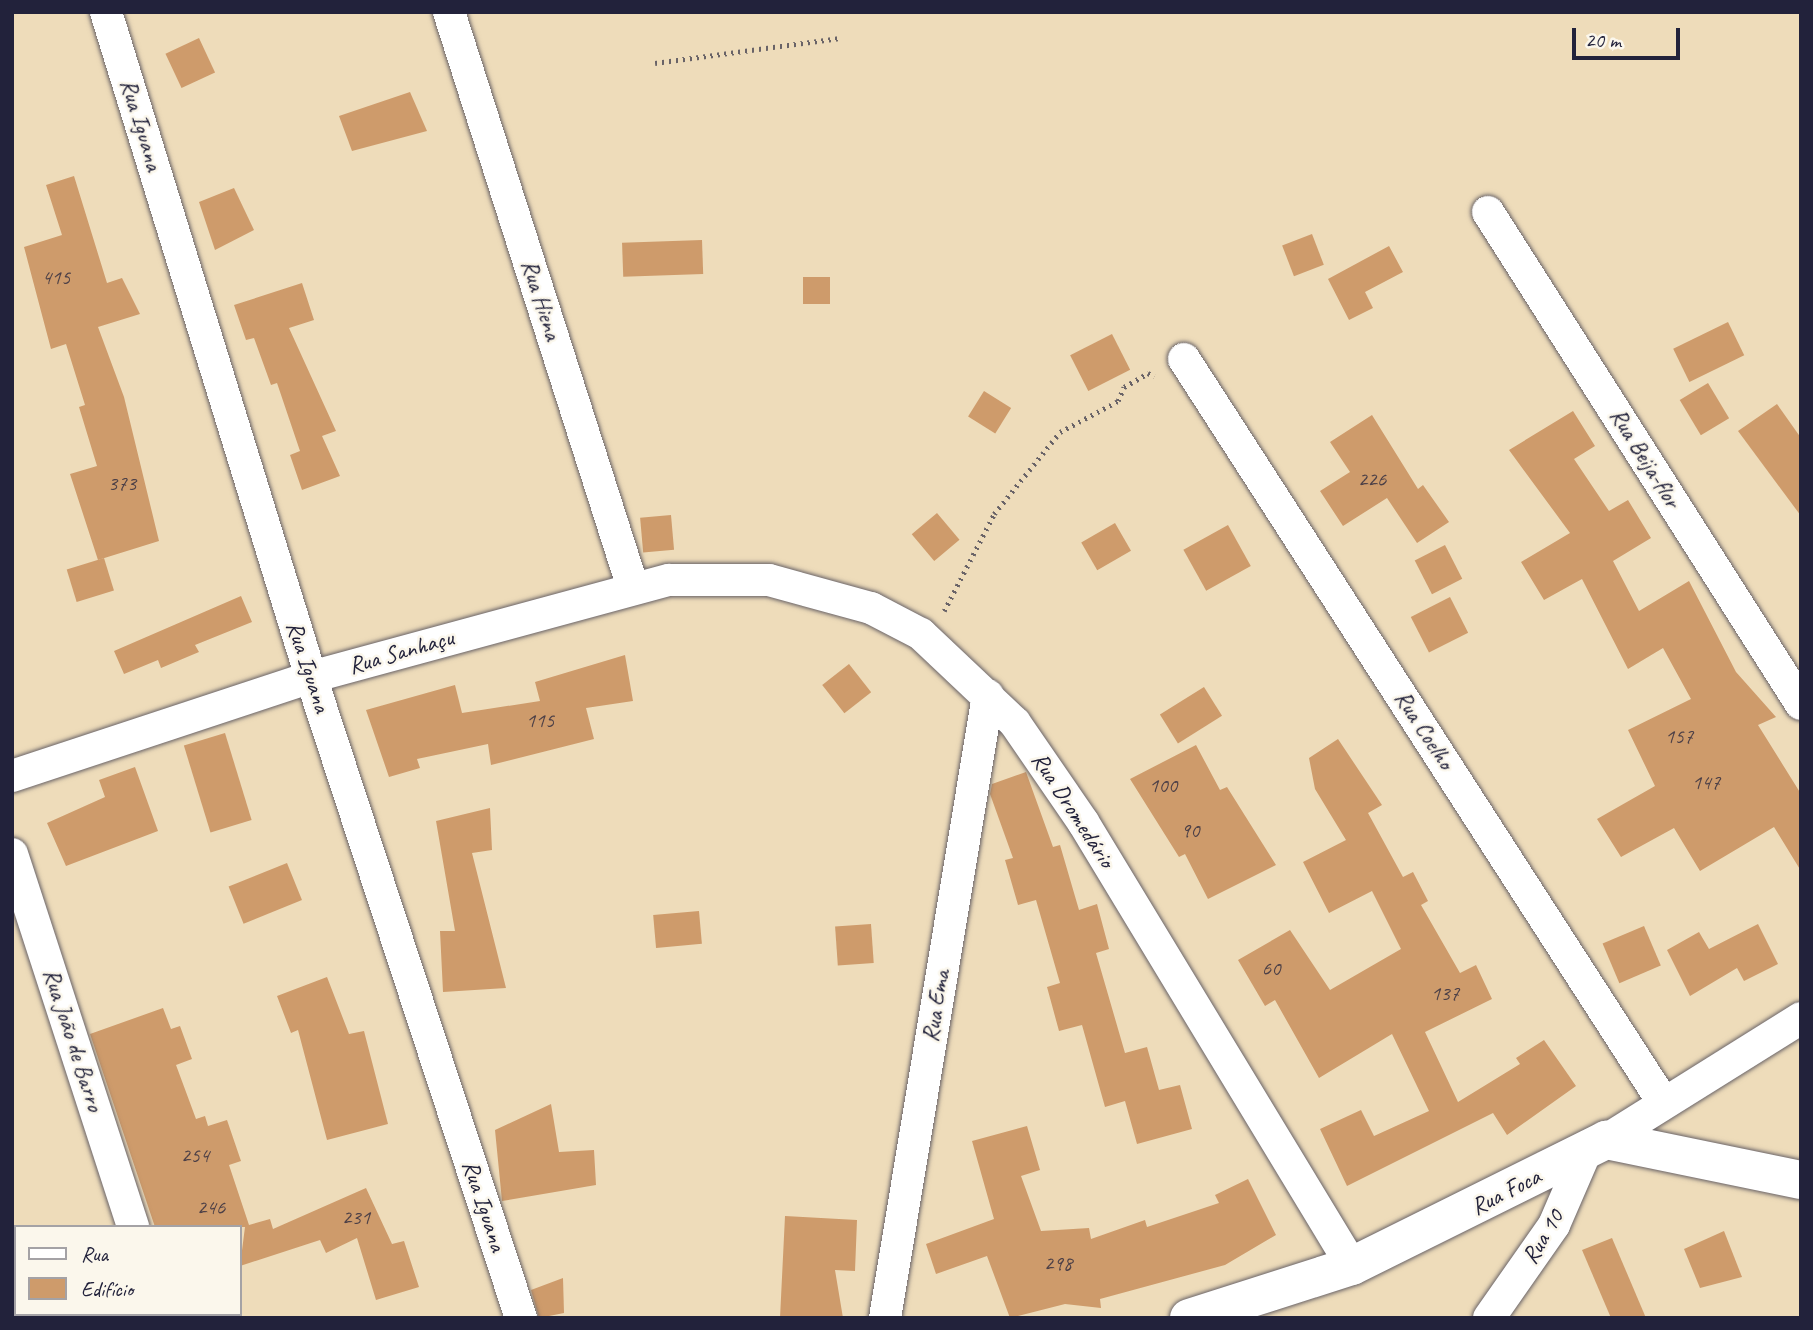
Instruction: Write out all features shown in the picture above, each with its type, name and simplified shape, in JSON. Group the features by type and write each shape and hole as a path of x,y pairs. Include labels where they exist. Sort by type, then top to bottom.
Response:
{"street":[{"name":"Rua Iguana","path":"106,12 311,677 521,1318"},
{"name":"Rua Hiena","path":"449,12 633,588"},
{"name":"Rua Beija-flor","path":"1488,212 1801,704"},
{"name":"Rua Coelho","path":"1184,359 1663,1102"},
{"name":"Rua Dromedário","path":"633,588 680,579 769,580 871,608 922,634 988,695 1016,723 1083,822 1352,1266"},
{"name":"Rua Sanhaçu","path":"12,776 311,677 633,588"},
{"name":"Rua Ema","path":"885,1318 988,695"},
{"name":"Rua João de Barro","path":"12,854 132,1225"},
{"name":"Rua Foca","path":"1189,1318 1352,1266 1596,1145 1801,1018"},
{"path":"1596,1145 1801,1181"},
{"name":"Rua 10","path":"1489,1318 1555,1225 1596,1145"}],"path":[{"path":"655,63 840,38"},
{"path":"922,634 949,605 994,514 1060,432 1118,401 1124,387 1148,373 1160,380"}],"building":[{"path":"199,38 215,72 182,88 165,54"},
{"path":"410,92 427,131 352,151 339,116"},
{"path":"74,176 107,283 122,278 140,314 98,327 124,397 159,541 98,560 70,474 97,466 79,407 85,405 66,344 51,349 24,247 62,235 46,185"},
{"path":"234,188 254,230 215,250 199,202"},
{"path":"1312,234 1324,265 1294,276 1282,245"},
{"path":"702,240 703,274 623,277 622,243"},
{"path":"1389,246 1403,272 1365,292 1373,308 1349,320 1328,279"},
{"path":"803,277 830,277 830,304 803,304"},
{"path":"302,283 314,320 289,328 336,431 322,436 340,476 302,490 290,455 300,451 277,383 271,385 254,338 246,340 234,305"},
{"path":"1728,322 1744,355 1689,382 1673,349"},
{"path":"1112,334 1130,370 1088,391 1070,355"},
{"path":"1708,383 1729,418 1701,435 1680,400"},
{"path":"984,391 1011,408 995,433 968,416"},
{"path":"1777,404 1801,438 1801,516 1738,431"},
{"path":"1573,411 1595,446 1574,459 1609,511 1628,500 1651,538 1613,561 1639,611 1689,581 1736,672 1776,717 1758,725 1801,794 1801,871 1774,827 1700,871 1674,828 1621,857 1597,819 1655,786 1628,730 1691,699 1663,648 1628,669 1582,579 1544,600 1521,562 1570,533 1509,450"},
{"path":"1372,415 1418,489 1423,485 1449,522 1417,543 1387,498 1343,526 1320,491 1350,472 1330,442"},
{"path":"937,513 959,540 934,561 912,534"},
{"path":"671,515 674,550 643,553 640,518"},
{"path":"1115,523 1131,551 1097,570 1081,542"},
{"path":"1228,525 1251,566 1206,591 1183,550"},
{"path":"1445,545 1462,579 1432,594 1415,560"},
{"path":"104,558 114,591 77,602 67,569"},
{"path":"241,596 252,622 195,645 199,652 161,668 158,660 124,674 114,651"},
{"path":"1450,597 1468,633 1429,653 1411,617"},
{"path":"625,655 633,701 586,708 594,739 491,765 488,744 417,759 420,768 389,777 366,710 455,685 462,713 540,701 535,682"},
{"path":"849,664 871,692 844,713 822,685"},
{"path":"1204,687 1222,716 1178,743 1160,715"},
{"path":"225,733 252,820 210,833 184,746"},
{"path":"1338,739 1382,805 1368,813 1403,877 1413,872 1428,901 1421,905 1460,973 1476,965 1492,999 1425,1032 1458,1102 1520,1064 1516,1058 1544,1040 1576,1086 1507,1135 1493,1113 1347,1186 1320,1129 1361,1110 1374,1136 1429,1111 1392,1034 1319,1078 1275,1000 1265,1006 1238,960 1290,930 1330,990 1401,949 1372,891 1329,913 1303,862 1346,840 1315,789 1309,758"},
{"path":"1196,745 1220,790 1227,787 1276,865 1208,899 1185,854 1179,857 1130,779"},
{"path":"135,767 158,831 66,866 47,823 105,797 99,780"},
{"path":"1026,772 1053,847 1060,845 1079,910 1097,904 1109,949 1096,953 1125,1053 1147,1047 1159,1090 1180,1085 1192,1129 1137,1144 1125,1101 1105,1107 1082,1025 1059,1031 1047,987 1060,983 1036,900 1018,905 1005,860 1013,858 990,794 992,784"},
{"path":"490,808 492,850 472,853 506,988 443,992 440,931 455,931 436,821"},
{"path":"287,863 302,900 244,924 229,887"},
{"path":"699,911 702,944 656,948 653,915"},
{"path":"871,924 874,963 838,965 835,927"},
{"path":"1758,924 1778,964 1744,981 1737,968 1690,996 1667,950 1699,932 1709,949"},
{"path":"1644,926 1661,966 1619,983 1603,944"},
{"path":"327,977 349,1034 364,1031 388,1124 327,1140 298,1030 291,1033 277,996"},
{"path":"163,1008 171,1029 180,1026 192,1059 176,1065 196,1119 205,1116 208,1126 227,1120 241,1161 229,1165 249,1225 270,1219 273,1229 366,1188 392,1244 404,1241 419,1287 376,1300 357,1238 326,1253 320,1240 242,1265 245,1227 242,1225 154,1225 90,1034"},
{"path":"551,1104 559,1152 594,1150 596,1185 502,1201 495,1130"},
{"path":"1027,1126 1040,1170 1021,1176 1041,1231 1089,1228 1091,1239 1145,1220 1147,1227 1219,1203 1215,1195 1248,1179 1276,1235 1225,1265 1100,1299 1101,1308 1065,1304 1010,1318 987,1256 936,1274 926,1244 994,1219 972,1141"},
{"path":"785,1216 857,1220 855,1271 835,1270 843,1318 780,1318"},
{"path":"1724,1231 1742,1277 1700,1288 1684,1249"},
{"path":"1612,1238 1646,1318 1611,1318 1582,1250"},
{"path":"563,1278 564,1313 539,1318 531,1290"}]}
